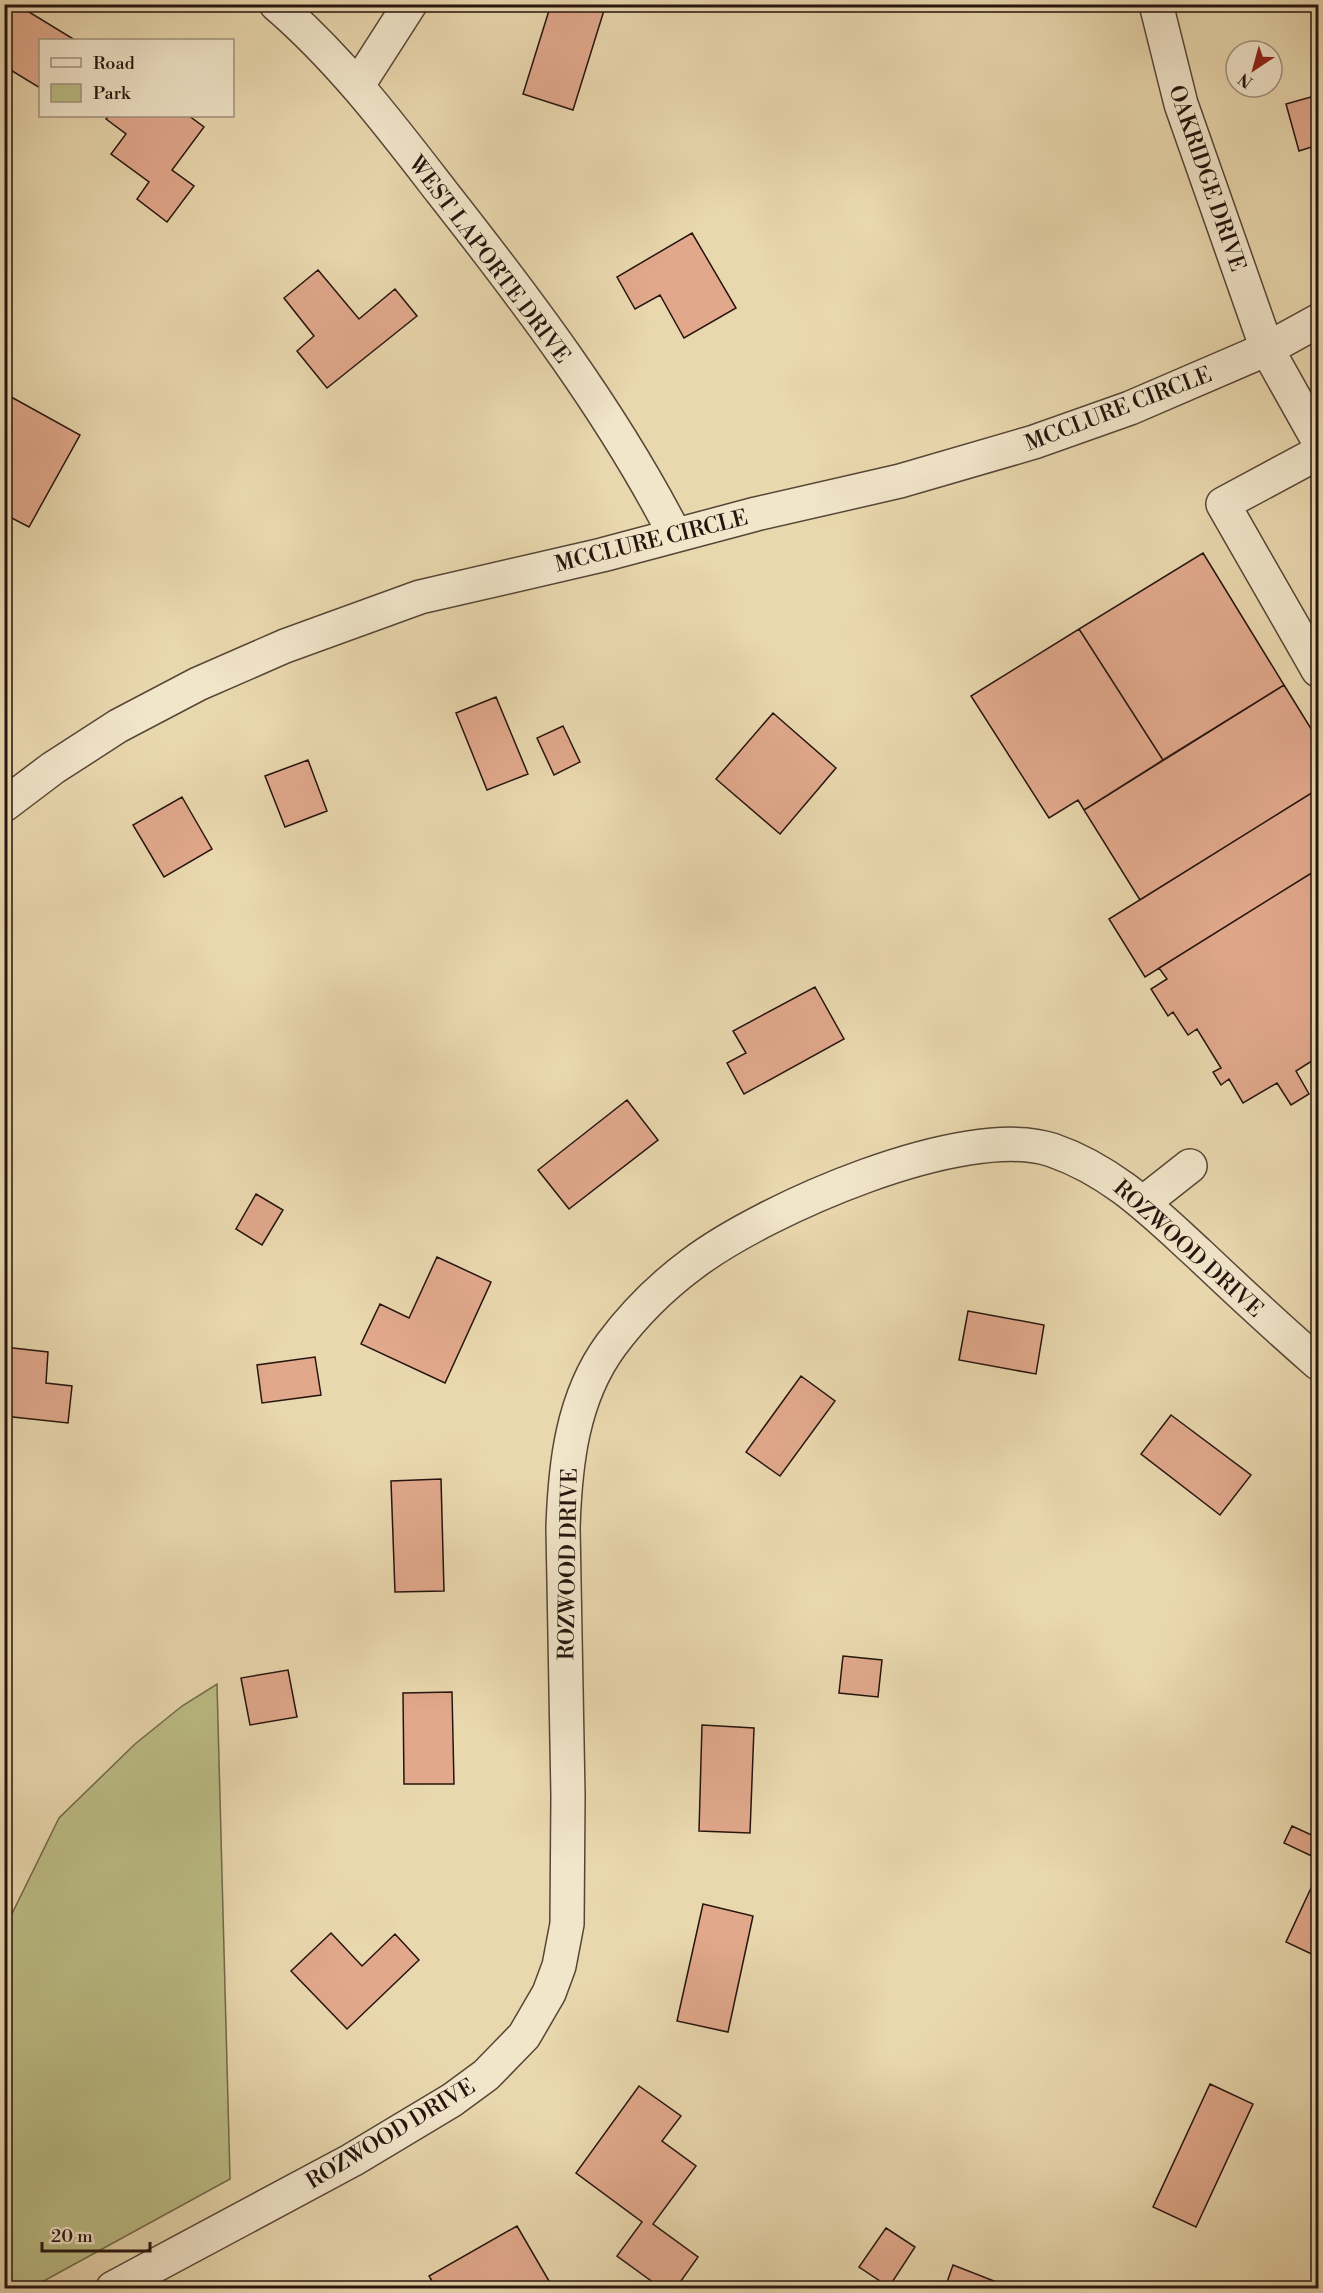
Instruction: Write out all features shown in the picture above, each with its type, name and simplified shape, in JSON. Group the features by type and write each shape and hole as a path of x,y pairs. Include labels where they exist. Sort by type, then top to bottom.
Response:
{"street":[{"name":"WEST LAPORTE DRIVE","path":"276,4 298,23 358,85 486,248 584,384 653,493 675,535"},
{"path":"358,85 410,4"},
{"name":"OAKRIDGE DRIVE","path":"1156,4 1181,104 1267,349 1318,440"},
{"name":"MCCLURE CIRCLE","path":"4,805 53,768 118,726 198,684 285,646 420,597 602,555 756,514 900,481 1034,442 1130,408 1267,349 1318,321"},
{"path":"1318,453 1223,504 1318,670"},
{"name":"ROZWOOD DRIVE","path":"113,2289 352,2160 452,2100 486,2075 524,2036 549,1993 559,1966 567,1924 568,1796 563,1528 564,1492 570,1444 576,1418 589,1383 610,1346 648,1301 693,1263 747,1230 800,1202 877,1171 948,1152 1003,1144 1048,1149 1083,1161 1143,1203 1318,1363"},
{"path":"1143,1203 1190,1167"}],"green space":[{"path":"217,1684 230,2179 31,2288 5,2288 5,1928 59,1818 135,1744 182,1706"}],"building":[{"path":"4,4 16,4 73,39 39,39 39,87 4,66"},
{"path":"551,4 606,4 573,110 523,94"},
{"path":"1318,95 1318,145 1299,151 1286,104"},
{"path":"108,117 190,117 204,127 172,170 194,186 167,222 137,199 149,182 111,154 126,134 106,119"},
{"path":"692,233 736,308 684,338 660,295 635,309 617,277"},
{"path":"318,270 359,319 395,289 417,316 327,388 297,351 314,336 284,298"},
{"path":"4,393 80,435 29,527 4,514"},
{"path":"1203,553 1284,685 1163,760 1079,629"},
{"path":"1079,629 1163,760 1084,810 1078,800 1049,818 971,696"},
{"path":"1284,685 1318,740 1318,789 1140,900 1084,810"},
{"path":"496,697 528,774 487,790 456,713"},
{"path":"773,713 836,768 780,834 716,779"},
{"path":"563,726 580,762 554,775 537,738"},
{"path":"308,760 327,811 285,827 265,776"},
{"path":"1318,789 1318,869 1145,977 1109,919"},
{"path":"182,797 212,849 164,877 133,825"},
{"path":"1318,869 1318,1057 1296,1071 1309,1094 1291,1105 1277,1083 1243,1103 1229,1079 1221,1085 1213,1072 1221,1068 1197,1029 1188,1035 1173,1012 1168,1016 1151,989 1167,979 1159,968"},
{"path":"815,987 844,1039 744,1094 727,1063 746,1053 733,1031"},
{"path":"627,1100 658,1140 569,1209 538,1170"},
{"path":"256,1194 283,1210 262,1245 236,1229"},
{"path":"437,1257 491,1282 445,1383 361,1344 380,1304 409,1318"},
{"path":"968,1311 1044,1325 1036,1374 959,1360"},
{"path":"4,1347 48,1352 46,1383 72,1386 68,1423 4,1416"},
{"path":"315,1357 321,1395 262,1403 257,1365"},
{"path":"801,1376 835,1401 780,1476 746,1452"},
{"path":"1171,1415 1251,1475 1220,1515 1141,1454"},
{"path":"441,1479 444,1591 395,1592 391,1481"},
{"path":"843,1656 882,1660 878,1697 839,1693"},
{"path":"288,1670 297,1717 250,1725 241,1678"},
{"path":"452,1692 454,1784 404,1784 403,1693"},
{"path":"702,1725 754,1728 750,1833 699,1831"},
{"path":"1292,1826 1318,1838 1318,1859 1284,1843"},
{"path":"1318,1873 1318,1957 1286,1942"},
{"path":"703,1904 753,1916 728,2032 677,2021"},
{"path":"331,1933 362,1966 395,1934 419,1960 347,2029 291,1971"},
{"path":"1210,2084 1253,2104 1196,2227 1153,2207"},
{"path":"639,2086 681,2116 662,2141 696,2166 653,2224 698,2257 676,2288 661,2288 617,2256 642,2222 576,2173"},
{"path":"517,2226 549,2281 535,2288 436,2288 429,2276"},
{"path":"886,2228 915,2247 889,2287 859,2267"},
{"path":"953,2265 999,2283 997,2288 945,2288"}]}
